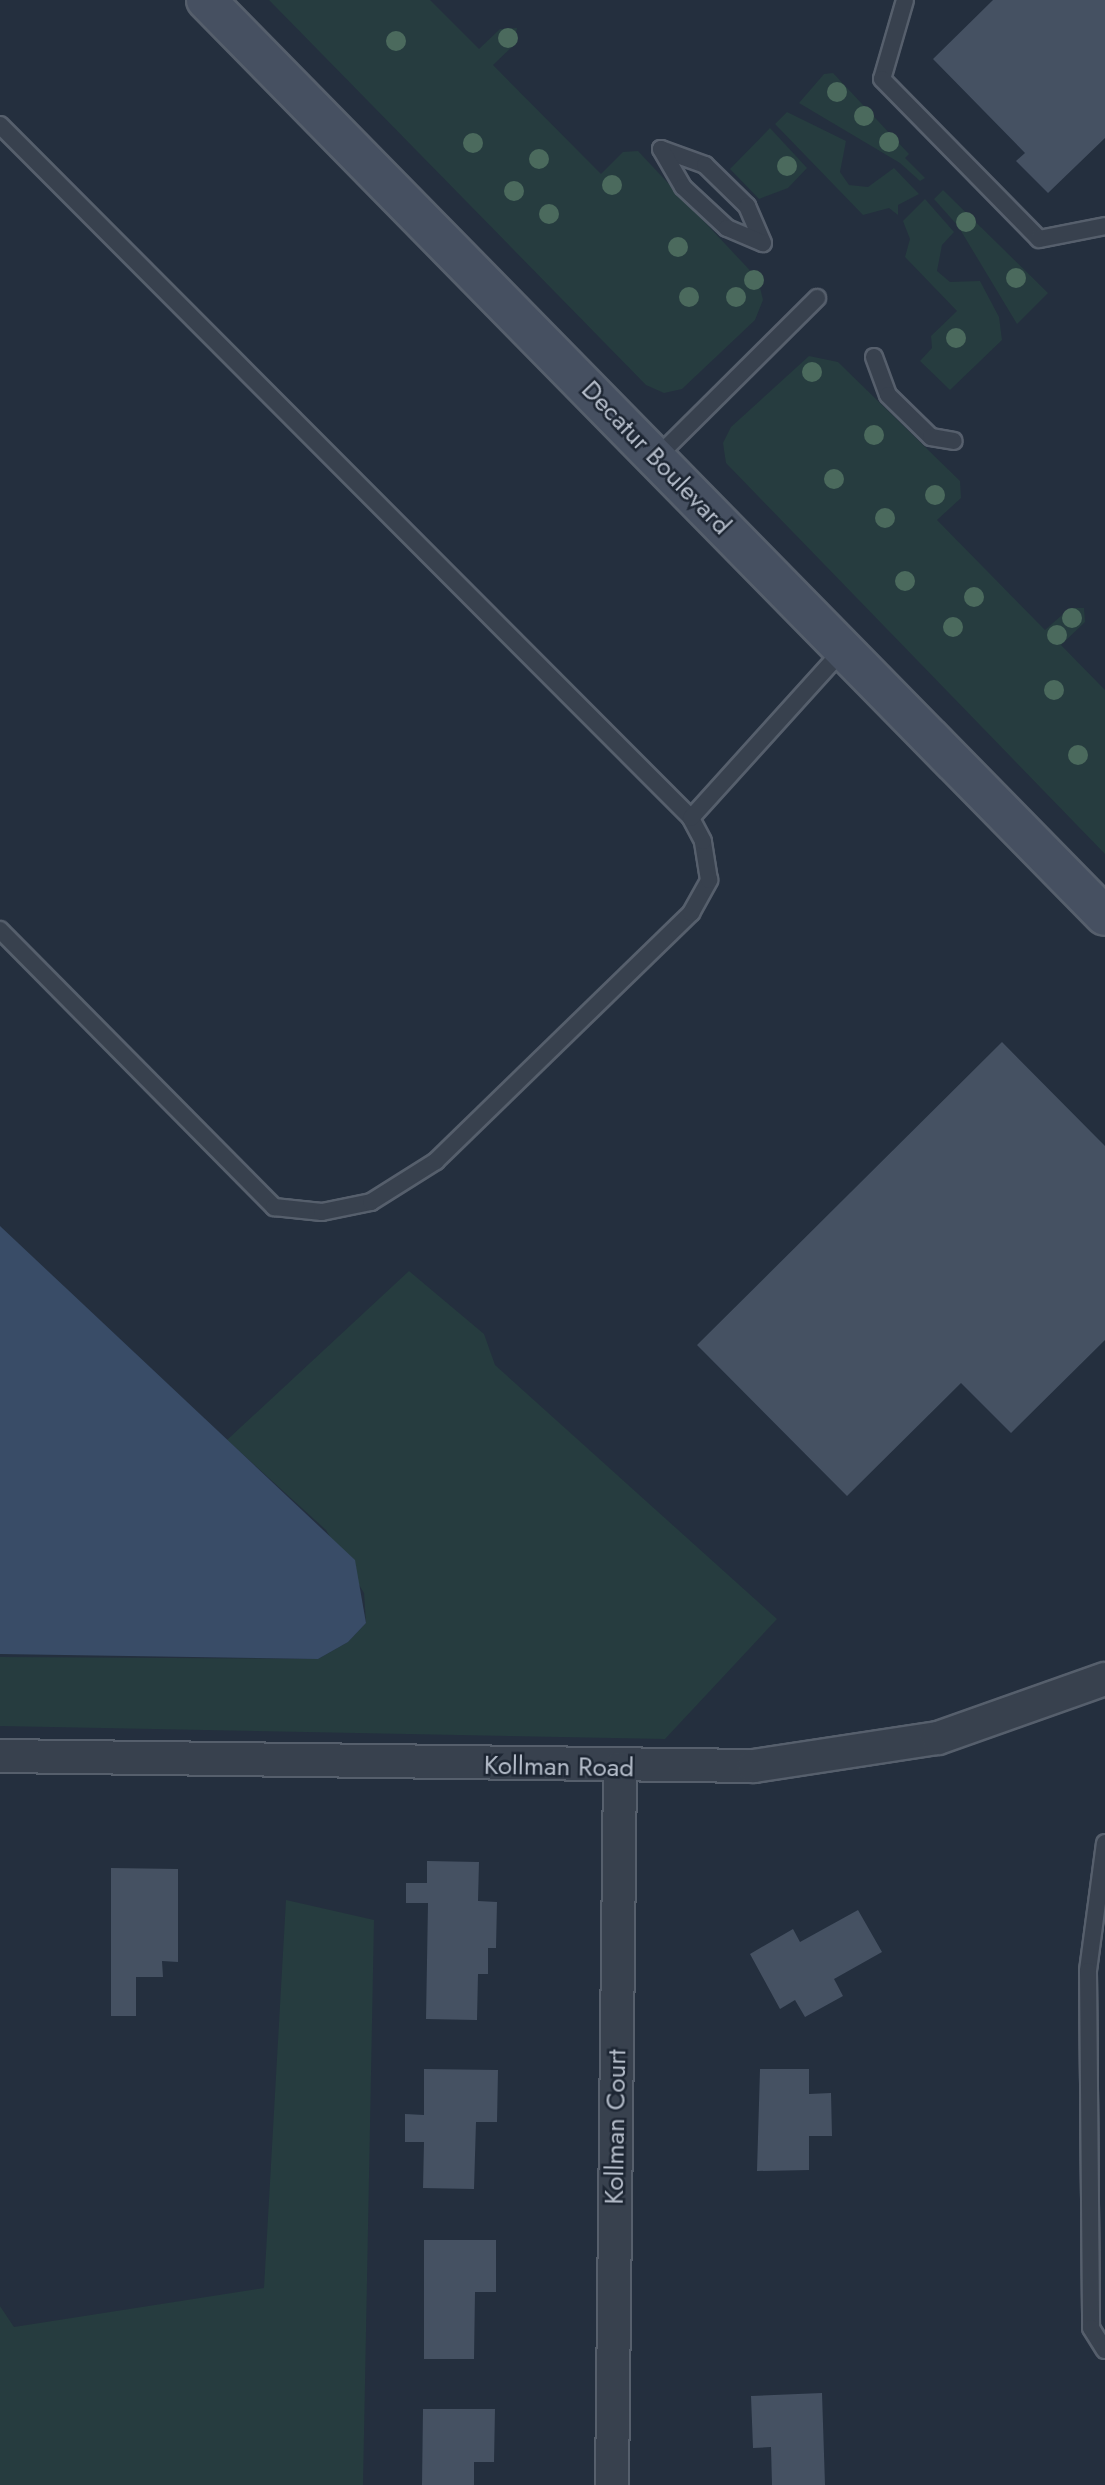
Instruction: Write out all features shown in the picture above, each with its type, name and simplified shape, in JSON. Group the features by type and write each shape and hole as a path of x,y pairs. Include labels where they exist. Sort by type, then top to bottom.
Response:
{"street":[{"name":"Decatur Boulevard","path":"206,0 1105,916"},
{"name":"Kollman Road","path":"0,1756 620,1768 754,1766 857,1754 994,1721 1105,1679"},
{"name":"Kollman Court","path":"612,2485 620,1768"}],"lane":[{"path":"905,0 882,79 1039,239 1105,226"},
{"path":"0,125 691,818 703,841 709,880 691,913 436,1161 371,1202 322,1212 274,1207 0,930"},
{"path":"662,149 705,164 747,206 763,243 727,228 683,187 662,149"},
{"path":"656,458 817,298"},
{"path":"874,357 888,395 931,437 954,441"},
{"path":"691,818 844,650"},
{"path":"1105,1843 1088,1971 1098,2241 1091,2328 1105,2350"}],"green space":[{"path":"269,0 430,0 479,49 500,29 517,28 514,45 493,65 601,174 623,152 638,151 758,279 763,300 755,320 682,389 664,393 646,385"},
{"path":"833,73 909,154 905,158 925,178 920,181 900,163 799,103 824,74"},
{"path":"787,112 846,141 840,172 849,185 868,187 894,168 919,194 898,205 898,215 889,208 863,215 775,124"},
{"path":"770,128 807,168 788,188 759,199 730,169"},
{"path":"943,190 1048,293 1017,324 958,226 934,199"},
{"path":"925,199 954,232 942,245 937,271 950,282 980,281 999,317 1002,340 950,390 920,361 932,348 931,336 957,311 905,257 910,239 903,221"},
{"path":"809,356 838,362 960,481 961,498 937,520 1045,630 1070,608 1084,608 1085,622 1061,645 1105,690 1105,854 726,463 723,443 731,427"},
{"path":"409,1271 484,1334 495,1365 777,1619 665,1739 0,1726 0,1657 318,1659 348,1642 366,1623 364,1593 326,1530 227,1440"},
{"path":"286,1900 374,1920 363,2485 0,2485 0,2306 14,2327 264,2288"}],"water":[{"path":"0,1226 355,1560 366,1623 348,1642 318,1659 0,1654"}],"building":[{"path":"993,0 1105,0 1105,138 1048,193 1016,161 1025,153 933,59"},
{"path":"1002,1042 1105,1146 1105,1340 1011,1433 961,1383 847,1496 697,1345"},
{"path":"427,1861 479,1862 478,1901 497,1902 496,1948 488,1948 488,1974 478,1974 477,2020 426,2019 428,1903 406,1903 406,1883 427,1883"},
{"path":"111,1868 178,1869 178,1962 162,1961 163,1977 136,1977 136,2016 111,2016"},
{"path":"858,1910 882,1952 834,1979 843,1996 805,2017 795,2000 780,2009 750,1954 793,1929 800,1942"},
{"path":"424,2069 498,2070 497,2122 476,2122 474,2189 423,2188 424,2142 405,2142 405,2114 424,2115"},
{"path":"760,2069 809,2069 809,2094 831,2093 832,2136 809,2136 809,2170 757,2171"},
{"path":"424,2240 496,2240 496,2292 475,2292 474,2359 424,2359"},
{"path":"822,2393 825,2485 772,2485 771,2447 753,2448 751,2396"},
{"path":"423,2409 495,2409 494,2462 474,2462 474,2485 422,2485"}]}
